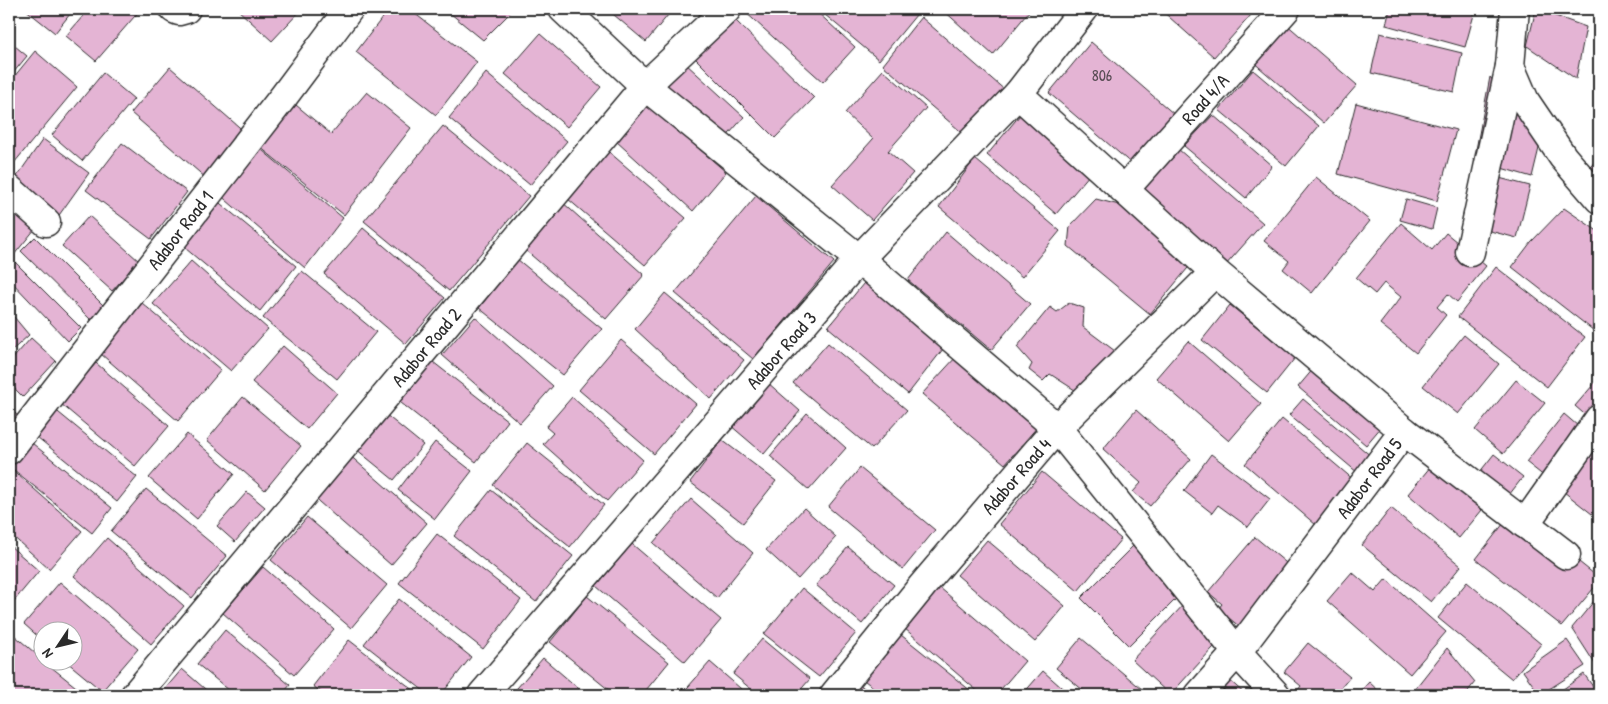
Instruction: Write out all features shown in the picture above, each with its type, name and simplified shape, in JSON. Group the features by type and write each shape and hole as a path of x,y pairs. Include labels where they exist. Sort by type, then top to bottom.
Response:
{"street":[{"path":"174,9 179,11 186,9"},
{"name":"Adabor Road 1","path":"9,450 284,96 349,9"},
{"path":"563,9 645,86 859,259 1057,428 1237,652 1276,695"},
{"name":"Adabor Road 2","path":"135,695 645,86 727,9"},
{"name":"Adabor Road 3","path":"482,695 859,259 1018,94 1084,9"},
{"name":"Road 4/A","path":"1124,190 1286,9"},
{"path":"1470,252 1510,66 1516,9"},
{"path":"1510,66 1525,101 1563,157 1599,199"},
{"name":"Adabor Road 5","path":"1018,94 1215,272 1404,431 1237,652 1199,695"},
{"path":"9,189 46,222"},
{"name":"Adabor Road 4","path":"834,695 923,585 1057,428 1215,272"},
{"path":"1525,524 1599,419"},
{"path":"1404,431 1566,555"}],"building":[{"path":"25,9 74,9 55,33"},
{"path":"89,9 141,9 96,61 66,36"},
{"path":"237,9 302,9 272,41"},
{"path":"389,9 409,9 477,62 436,115 356,52"},
{"path":"445,9 514,9 483,40"},
{"path":"607,9 673,9 646,42"},
{"path":"746,9 814,9 855,47 823,82 744,11"},
{"path":"818,9 921,9 879,60"},
{"path":"942,9 1031,9 993,55"},
{"path":"1160,9 1243,9 1251,15 1214,57"},
{"path":"1390,9 1467,9 1475,11 1465,47 1386,25"},
{"path":"1536,9 1586,27 1576,79 1527,46"},
{"path":"732,17 814,98 775,138 694,57"},
{"path":"921,17 1007,92 966,136 883,65"},
{"path":"1285,23 1357,85 1324,123 1252,61"},
{"path":"1380,33 1462,53 1454,92 1371,73"},
{"path":"540,34 601,87 567,127 505,74"},
{"path":"9,41 27,56 9,78"},
{"path":"1091,42 1175,115 1133,165 1049,93"},
{"path":"35,51 77,87 9,169 9,83"},
{"path":"685,63 744,117 723,141 665,86"},
{"path":"170,67 246,133 207,179 131,113"},
{"path":"883,70 926,108 888,151 913,173 872,220 832,185 873,139 845,113"},
{"path":"1253,70 1319,126 1286,166 1219,110"},
{"path":"103,73 134,99 82,161 52,135"},
{"path":"486,73 567,141 530,185 449,118"},
{"path":"1490,77 1541,140 1532,177 1474,160"},
{"path":"367,92 411,128 344,215 260,147 296,105 331,134"},
{"path":"1356,103 1456,130 1437,201 1338,174"},
{"path":"647,104 726,172 693,211 616,141"},
{"path":"1020,115 1090,174 1056,214 987,155"},
{"path":"1213,115 1272,166 1246,198 1184,146"},
{"path":"443,126 529,196 449,291 364,221"},
{"path":"43,139 89,173 57,218 11,185"},
{"path":"122,143 187,192 151,239 86,190"},
{"path":"256,145 343,218 305,268 219,194"},
{"path":"602,146 686,218 645,265 561,193"},
{"path":"1178,149 1263,223 1225,266 1141,192"},
{"path":"1599,157 1599,189 1583,175"},
{"path":"975,159 1060,231 1022,277 939,207"},
{"path":"1476,172 1530,186 1517,238 1463,224"},
{"path":"1316,177 1370,221 1312,293 1283,269 1289,261 1264,241"},
{"path":"756,196 834,262 753,359 675,293"},
{"path":"215,199 296,266 260,311 179,243"},
{"path":"1096,199 1123,206 1192,263 1150,314 1068,246 1070,226"},
{"path":"1406,199 1437,208 1432,229 1400,220"},
{"path":"561,201 644,275 606,319 524,249"},
{"path":"9,208 35,229 9,261"},
{"path":"1564,208 1599,232 1598,334 1512,267 1531,242"},
{"path":"89,216 139,261 112,291 62,246"},
{"path":"1401,223 1432,250 1446,233 1486,266 1457,302 1448,294 1437,307 1446,315 1416,353 1380,324 1401,297 1384,283 1375,294 1356,278"},
{"path":"363,228 445,298 406,344 324,274"},
{"path":"946,232 1030,304 991,350 908,280"},
{"path":"35,237 104,306 91,320 21,251"},
{"path":"517,259 602,329 563,375 479,308"},
{"path":"13,260 81,328 68,341 9,279 9,264"},
{"path":"191,261 268,329 231,371 153,304"},
{"path":"1496,267 1585,337 1547,387 1458,317"},
{"path":"302,271 376,332 337,379 263,318"},
{"path":"868,278 947,344 908,394 828,327"},
{"path":"665,293 744,360 711,399 635,329"},
{"path":"142,303 221,370 178,421 101,354"},
{"path":"1069,303 1084,308 1083,327 1115,351 1092,385 1081,394 1050,374 1043,381 1029,370 1032,364 1017,347 1050,307 1057,312"},
{"path":"1230,305 1295,358 1267,393 1202,340"},
{"path":"9,311 29,335 9,353"},
{"path":"475,317 553,386 520,423 442,355"},
{"path":"1464,335 1499,364 1458,414 1423,386"},
{"path":"31,338 56,361 23,397 9,383 9,363"},
{"path":"621,340 696,404 654,454 579,390"},
{"path":"1188,341 1261,404 1229,441 1156,378"},
{"path":"828,343 907,410 872,449 793,383"},
{"path":"283,346 337,393 307,429 252,382"},
{"path":"957,356 1039,425 1005,464 922,394"},
{"path":"428,358 508,421 476,462 396,399"},
{"path":"96,363 169,426 135,466 61,404"},
{"path":"1314,368 1382,426 1366,445 1298,387"},
{"path":"1599,378 1599,427 1575,406"},
{"path":"1516,380 1545,403 1503,454 1475,430"},
{"path":"767,382 800,411 764,454 730,425"},
{"path":"243,397 301,446 265,490 207,440"},
{"path":"572,397 643,460 607,501 543,444 553,433 546,427"},
{"path":"1303,399 1372,457 1358,473 1289,415"},
{"path":"9,406 27,427 9,443"},
{"path":"53,408 137,477 117,502 32,433"},
{"path":"1136,410 1191,459 1150,506 1133,492 1141,483 1103,449"},
{"path":"807,413 846,448 809,490 770,456"},
{"path":"385,414 423,445 394,480 356,449"},
{"path":"1564,414 1599,444 1599,505 1592,514 1526,462"},
{"path":"1282,419 1361,486 1323,531 1245,464"},
{"path":"187,434 234,474 197,519 149,478"},
{"path":"27,439 112,508 92,533 9,466 9,461"},
{"path":"722,440 776,481 743,523 690,482"},
{"path":"435,442 472,471 435,519 398,490"},
{"path":"527,443 604,505 570,547 493,485"},
{"path":"347,453 427,523 391,565 311,495"},
{"path":"1211,454 1270,499 1248,527 1218,505 1212,513 1184,491"},
{"path":"1494,454 1523,477 1509,495 1479,473"},
{"path":"1431,466 1482,510 1459,538 1408,494"},
{"path":"9,467 82,531 49,569 9,533"},
{"path":"860,468 935,530 903,569 828,507"},
{"path":"1042,472 1121,539 1078,591 999,524"},
{"path":"146,489 227,556 192,598 111,531"},
{"path":"491,490 573,556 536,602 454,536"},
{"path":"247,492 265,507 235,542 217,526"},
{"path":"691,499 753,553 717,598 653,543"},
{"path":"804,508 836,537 798,579 766,550"},
{"path":"1391,508 1461,566 1431,602 1362,545"},
{"path":"1514,510 1599,578 1599,582 1562,626 1476,559"},
{"path":"307,517 387,585 351,628 271,560"},
{"path":"437,534 521,600 483,649 399,583"},
{"path":"1255,537 1297,572 1246,632 1218,609 1222,604 1208,592"},
{"path":"107,538 184,606 151,644 74,576"},
{"path":"987,540 1065,606 1035,642 957,575"},
{"path":"1137,542 1185,590 1129,646 1081,598"},
{"path":"632,544 721,620 685,662 596,586"},
{"path":"9,545 39,571 9,607"},
{"path":"848,547 894,585 862,624 816,585"},
{"path":"263,567 334,629 294,675 223,613"},
{"path":"1352,572 1375,592 1386,579 1446,632 1410,674 1327,601"},
{"path":"60,582 138,649 102,691 79,672 82,672 82,622 32,622 32,631 24,624"},
{"path":"1467,582 1541,644 1512,679 1438,618"},
{"path":"939,587 1025,661 996,695 982,695 904,628"},
{"path":"802,588 856,633 819,677 764,634"},
{"path":"1599,595 1599,670 1572,628"},
{"path":"587,596 669,662 642,695 615,695 550,642"},
{"path":"399,599 471,657 441,695 429,695 364,644"},
{"path":"1186,602 1223,637 1170,695 1132,660"},
{"path":"225,630 290,685 282,695 235,695 197,664"},
{"path":"896,631 976,695 883,695 860,677"},
{"path":"14,635 32,650 32,672 57,672 86,695 9,695 9,642"},
{"path":"1081,638 1149,695 1089,695 1056,668"},
{"path":"762,639 810,679 796,695 758,695 733,674"},
{"path":"349,640 420,695 325,695 313,686"},
{"path":"1567,640 1585,666 1540,695 1523,671"},
{"path":"1308,643 1350,677 1335,695 1304,695 1298,690 1301,686 1284,672"},
{"path":"1447,648 1475,682 1465,695 1410,695"},
{"path":"543,658 585,694 511,695"},
{"path":"710,662 748,695 681,695"},
{"path":"182,669 212,695 160,695"},
{"path":"1043,671 1070,695 1022,695"},
{"path":"1584,674 1599,695 1555,695"},
{"path":"1227,678 1246,695 1211,695"},
{"path":"1369,682 1383,695 1357,695"},
{"path":"859,684 873,695 850,695"}]}
